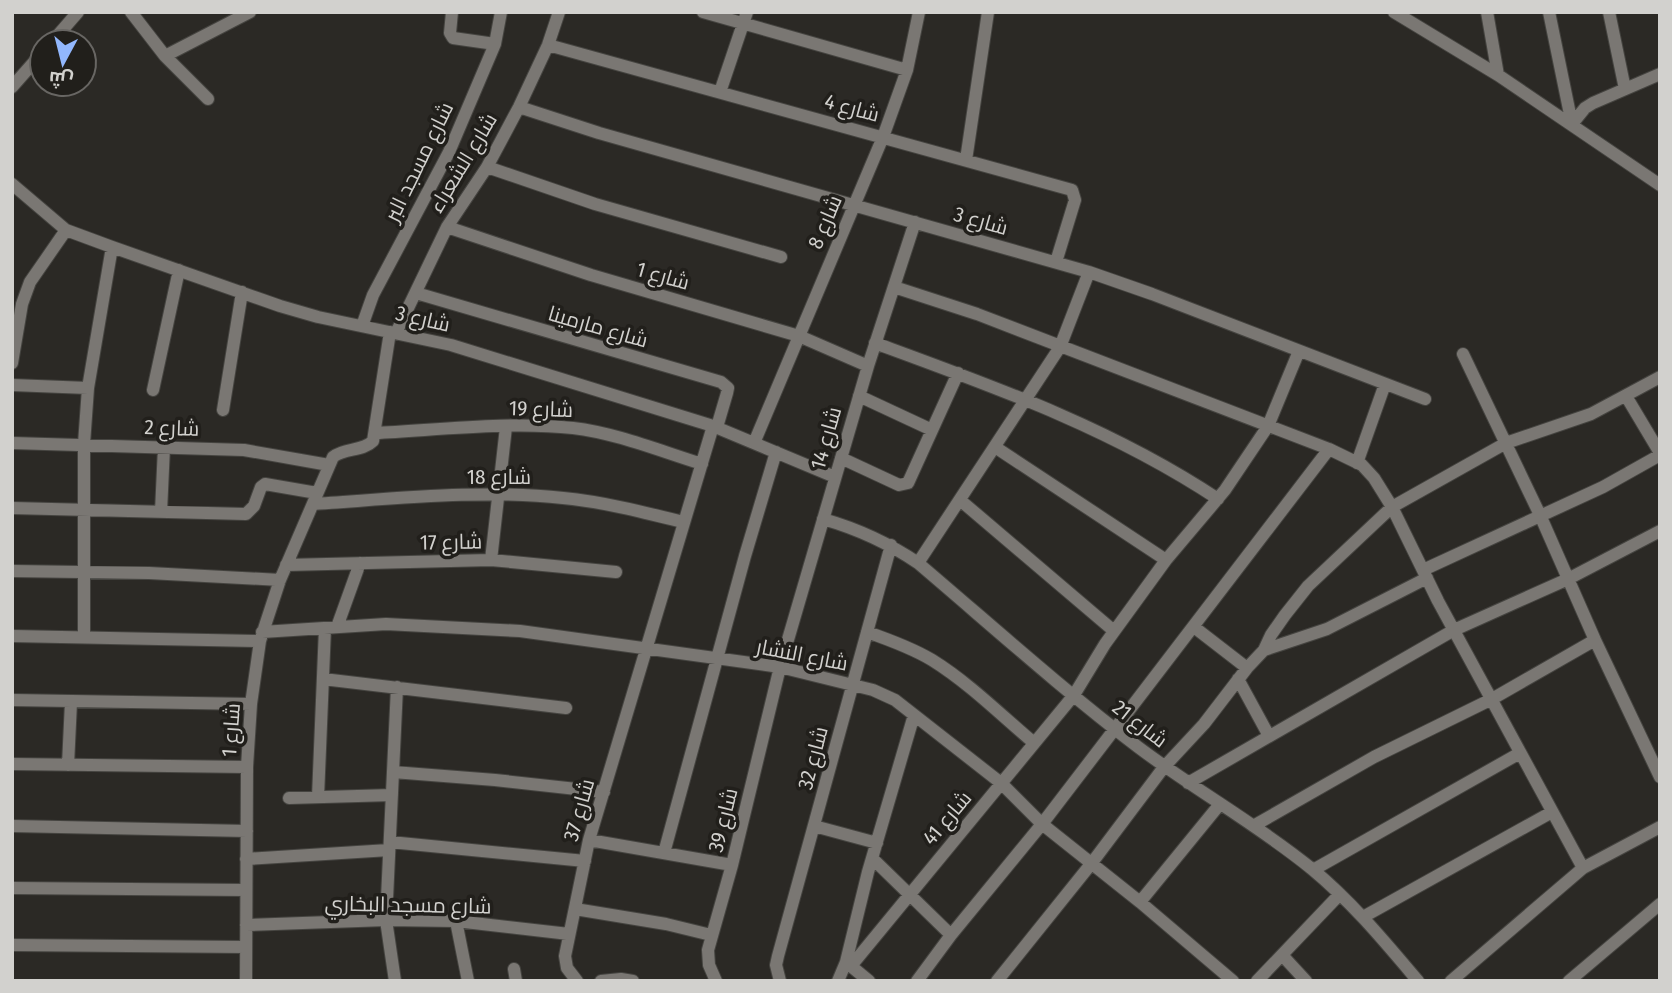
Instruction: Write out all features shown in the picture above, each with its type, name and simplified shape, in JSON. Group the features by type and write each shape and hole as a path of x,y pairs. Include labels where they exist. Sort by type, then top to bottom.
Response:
{"street":[{"path":"131,12 165,56 208,99"},
{"path":"165,56 250,12"},
{"path":"452,12 450,33 453,38 495,44"},
{"name":"شارع مسجد البر","path":"362,326 373,295 449,152 495,44 501,12"},
{"name":"شارع الشعراء","path":"393,332 416,293 447,227 487,167 519,107 548,45 559,12"},
{"path":"703,12 745,18 908,70"},
{"name":"شارع 8","path":"754,443 883,137 908,70 919,12"},
{"path":"966,160 988,12"},
{"path":"1394,12 1498,75 1660,184"},
{"path":"1487,12 1498,75"},
{"path":"1549,12 1572,124"},
{"path":"1609,12 1625,89"},
{"path":"63,28 75,13"},
{"path":"720,92 745,18"},
{"name":"شارع 4","path":"548,45 1072,190 1075,200 1056,262"},
{"path":"12,86 17,73"},
{"path":"1572,124 1585,108 1660,74"},
{"name":"شارع 3","path":"519,107 1089,272 1425,399"},
{"path":"487,167 595,204 781,257"},
{"name":"شارع 3","path":"12,184 66,230 112,247 280,306 478,353 715,427 835,477"},
{"name":"شارع 14","path":"780,667 868,366 915,222"},
{"name":"شارع 1","path":"447,227 591,275 799,336 868,366"},
{"path":"12,362 22,303 30,282 66,230"},
{"path":"84,637 83,444 88,388 112,247"},
{"path":"153,390 179,270"},
{"path":"918,563 1060,347 1089,272"},
{"path":"894,287 977,314 1329,449 1357,463 1374,478 1392,507 1454,630 1583,868"},
{"path":"223,410 242,292"},
{"name":"شارع مارمينا","path":"416,293 721,382 728,388 715,427"},
{"path":"329,465 333,457 340,452 368,447 373,441 393,332"},
{"path":"875,344 1026,398 1111,436 1173,468 1218,499"},
{"name":"شارع 41","path":"848,964 1074,695 1114,631 1166,560 1218,499 1268,426 1299,351"},
{"path":"1463,354 1660,777"},
{"path":"841,458 904,485 910,479 958,373"},
{"path":"997,981 1091,864 1164,767 1204,724 1264,650 1285,615 1308,586 1392,507 1506,443 1570,423 1660,377"},
{"path":"1357,463 1385,384"},
{"path":"12,385 88,388"},
{"path":"859,396 932,430"},
{"path":"1264,650 1327,629 1425,574 1540,515 1603,487 1660,454 1626,396"},
{"name":"شارع 19","path":"375,433 541,425 576,428 702,464"},
{"path":"491,560 506,427"},
{"name":"شارع 37","path":"577,981 567,968 565,956 589,840 648,649 683,522 715,427"},
{"name":"شارع 2","path":"12,443 244,450 329,465"},
{"path":"161,512 164,447"},
{"path":"995,447 1166,560"},
{"path":"917,981 1115,730 1329,449"},
{"path":"664,853 744,556 776,452"},
{"name":"شارع 1","path":"246,981 247,767 251,704 261,636 280,580 329,465"},
{"path":"12,508 246,514 254,506 261,487 265,484 315,498"},
{"name":"شارع 18","path":"315,498 498,495 561,498 623,506 683,522"},
{"path":"960,500 1114,631"},
{"name":"شارع 21","path":"823,519 857,528 891,545 918,563 1115,730 1164,767 1255,825 1313,870 1363,917 1418,981"},
{"path":"1188,783 1454,630 1568,579 1660,531"},
{"name":"شارع 32","path":"780,981 776,965 778,956 891,545"},
{"name":"شارع 17","path":"286,565 491,560 616,572"},
{"path":"318,797 323,679 331,628 360,563"},
{"path":"12,571 84,571 280,580"},
{"name":"شارع النشار","path":"12,636 261,636 386,624 520,631 780,667 853,684 895,700 1001,783 1042,824 1233,981"},
{"path":"1194,627 1247,668"},
{"path":"867,632 900,643 932,660 1034,743"},
{"path":"1255,825 1374,757 1492,699 1595,640"},
{"name":"شارع 39","path":"714,980 708,950 711,935 732,865 780,667"},
{"path":"323,679 566,708"},
{"path":"1238,679 1269,736"},
{"path":"395,981 386,920 397,687"},
{"path":"12,700 251,704"},
{"path":"68,765 71,702"},
{"path":"838,981 848,964 877,843 914,715"},
{"path":"1313,870 1520,753"},
{"path":"12,764 247,767"},
{"path":"393,772 604,792"},
{"path":"289,798 392,795"},
{"path":"1140,902 1220,803"},
{"path":"1363,917 1552,812"},
{"path":"12,826 247,831"},
{"path":"814,826 877,843"},
{"path":"1451,981 1583,868 1660,827"},
{"path":"589,840 732,865"},
{"path":"246,859 390,846 585,861"},
{"path":"873,859 951,935"},
{"path":"12,888 246,890"},
{"path":"1257,981 1340,894"},
{"path":"1569,981 1660,904"},
{"path":"575,908 711,935"},
{"name":"شارع مسجد البخاري","path":"246,925 386,920 456,921 569,934"},
{"path":"456,921 468,981"},
{"path":"12,945 246,947"},
{"path":"1282,955 1306,981"},
{"path":"848,964 869,981"},
{"path":"601,981 633,981"}]}
